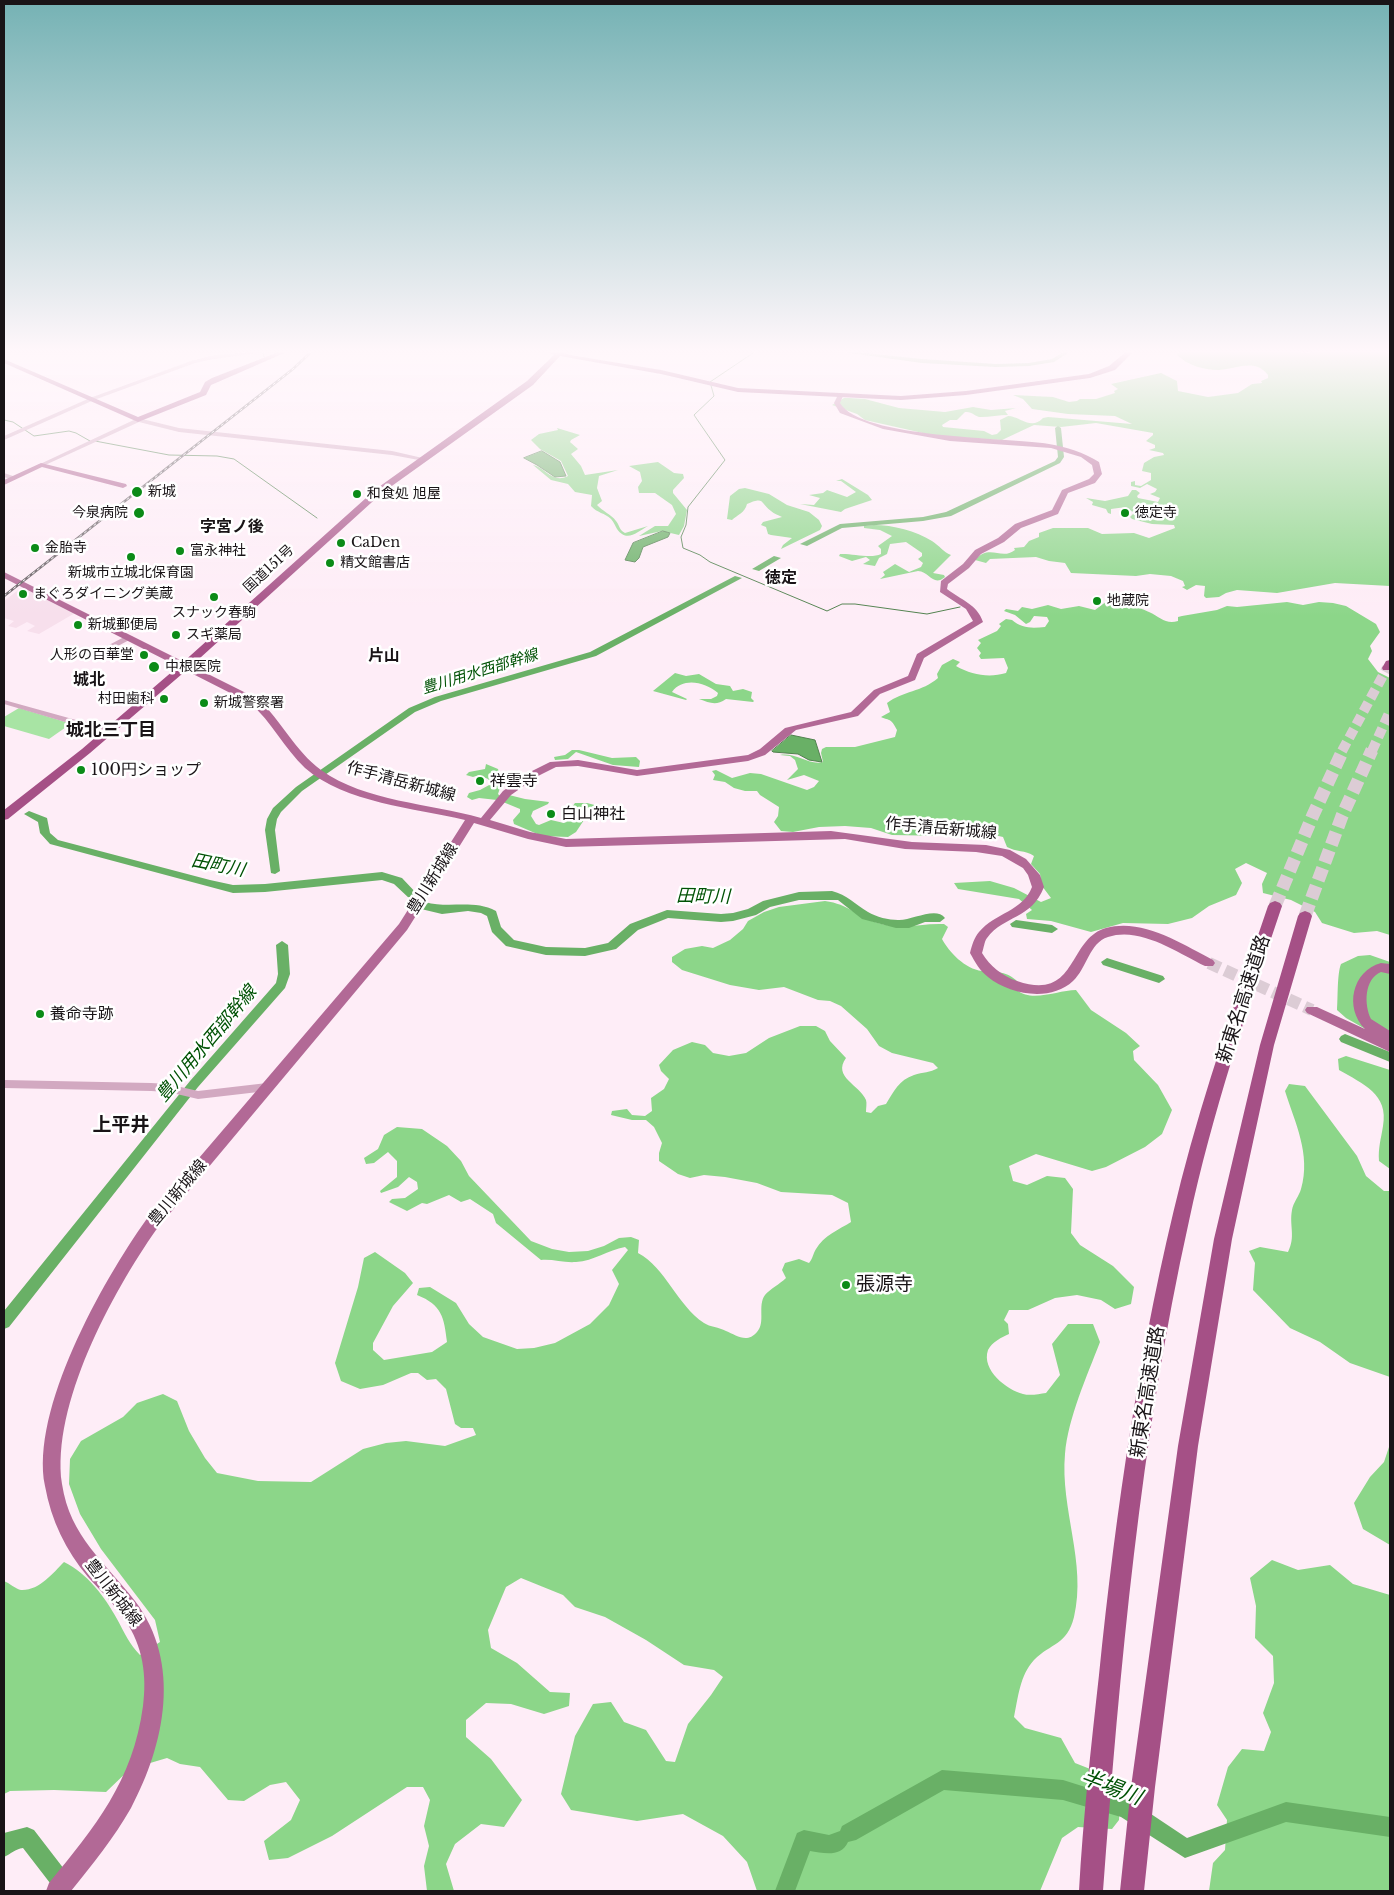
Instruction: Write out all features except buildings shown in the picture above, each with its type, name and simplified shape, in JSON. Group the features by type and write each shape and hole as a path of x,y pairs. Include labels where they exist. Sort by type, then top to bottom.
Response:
{"highway":[{"name":"国道151号","path":"4,816 185,666 368,501 451,439"},
{"name":"新東名高速道路","path":"1091,1891 1102,1748 1121,1576 1142,1421 1180,1221 1210,1105 1275,906"},
{"name":"新東名高速道路","path":"1132,1891 1143,1787 1186,1456 1223,1239 1267,1045 1305,916"}],"main road":[{"name":"豊川新城線","path":"57,1891 101,1836 126,1797 143,1761 152,1724 154,1684 152,1661 144,1633 120,1597 88,1562 73,1539 60,1510 52,1463 53,1436 58,1412 72,1368 116,1279 140,1240 168,1202 403,927 477,820 507,793 534,774 554,764 578,763 637,773 751,757 764,751 789,729 854,714 877,692 908,680 913,676 920,656 978,622 977,616 972,609 943,590 944,583 966,566 978,552 999,541 1018,526 1054,512 1065,492 1089,483 1097,477 1097,466 1079,453 1060,449 1023,443 958,439"},
{"path":"4,483 41,465 123,486"},
{"name":"作手清岳新城線","path":"4,575 254,701 265,709 300,756 320,774 351,789 477,820 534,838 566,843 788,836 815,833 848,835 907,846 961,847 1001,852 1014,856 1028,866 1034,873 1038,887 1031,902 984,934 979,943 976,953 982,965 1008,984 1025,989 1042,989 1056,986 1075,971 1089,944 1096,937 1118,931 1132,931 1146,935 1209,963"},
{"path":"1390,969 1384,967 1371,971 1366,978 1359,998 1365,1021 1375,1030 1390,1037"},
{"path":"1312,1010 1390,1048"}],"street":[{"path":"41,465 95,439"},
{"path":"266,439 392,453 424,459"},
{"path":"4,476 14,478"},
{"path":"96,654 129,638"},
{"path":"4,702 75,722 111,729"},
{"path":"4,1084 151,1087 187,1094 267,1087"}],"shaded area":[{"path":"572,439 570,442 578,449 571,454 581,466 585,475 618,470 599,476 597,488 602,501 597,505 614,519 625,533 648,526 632,535 628,536 621,533 611,519 591,506 592,495 575,492 568,484 551,480 533,465 553,477 562,478 568,476 561,461 540,449 531,440"},
{"path":"1148,439 1390,439 1390,586 1335,583 1277,593 1237,590 1219,597 1206,598 1204,596 1205,586 1196,585 1187,590 1182,587 1185,586 1183,581 1171,576 1071,573 1065,563 1036,557 990,559 986,563 975,560 980,555 991,552 1010,553 1015,550 1014,548 1024,547 1029,541 1039,537 1039,533 1053,528 1088,528 1102,534 1134,533 1149,538 1175,528 1174,525 1152,524 1132,519 1130,517 1134,513 1126,507 1111,509 1111,514 1108,513 1106,509 1092,505 1093,502 1086,498 1105,501 1128,496 1132,490 1136,490 1140,493 1137,496 1138,498 1158,502 1160,498 1150,494 1157,489 1147,484 1140,488 1131,486 1131,482 1135,481 1135,485 1141,486 1151,480 1151,473 1142,471 1144,463 1154,457 1164,455 1163,453 1149,450 1155,448 1155,445 1146,441"},
{"path":"542,451 560,462 566,476 555,477 524,458"},
{"path":"658,462 674,473 683,474 684,478 673,490 673,493 687,510 684,526 679,535 662,531 639,536 655,526 668,526 676,514 672,505 655,493 639,493 638,487 642,481 640,472 629,466"},
{"path":"842,479 868,495 872,500 841,512 800,504 814,505 820,498 809,495 823,493 827,490 847,497 856,492 841,481 836,481"},
{"path":"745,488 769,494 787,505 809,512 819,520 822,526 820,530 781,549 792,538 768,534 766,527 761,525 763,522 782,517 772,512 762,501 747,504 743,512 732,520 727,519 730,496 739,489"},
{"path":"874,525 904,529 926,537 935,543 951,555 933,573 944,575 945,577 941,580 934,580 918,571 880,579 885,575 883,572 895,564 909,572 921,567 923,563 918,559 922,556 922,553 906,542 890,544 887,554 879,558 875,566 863,564 870,560 866,557 852,561 839,556 840,554 872,556 881,554 881,549 878,546 892,536 880,530 864,528 864,526"},
{"path":"663,531 670,533 668,537 643,547 639,558 635,562 625,560 633,543"},
{"path":"22,587 75,613 39,634 27,631 35,626 27,622 16,628 8,626 14,621 4,618 4,601"},
{"path":"1105,598 1140,608 1170,622 1178,621 1178,617 1217,610 1227,606 1237,607 1287,602 1303,605 1319,602 1346,606 1376,624 1380,632 1370,646 1372,651 1368,659 1378,672 1390,678 1390,935 1377,931 1354,933 1322,923 1315,912 1291,900 1263,893 1262,884 1267,873 1246,863 1235,869 1242,883 1236,895 1209,906 1192,918 1168,924 1123,923 1091,932 1051,921 1027,919 1026,914 1032,910 1019,899 958,889 954,883 990,881 1014,888 1041,902 1051,898 1042,886 1040,874 1031,864 1034,856 1007,847 1003,837 973,830 950,836 892,835 871,828 845,826 819,827 793,832 781,831 774,822 778,816 779,807 757,791 745,791 734,788 725,782 713,780 715,775 712,771 716,770 732,778 750,773 761,774 807,790 814,787 819,781 804,775 787,780 798,769 795,760 790,756 780,755 791,755 818,763 823,762 821,753 822,749 826,747 855,747 895,737 897,730 893,723 881,717 890,712 887,703 899,696 932,683 938,678 937,674 942,665 953,659 960,662 956,666 968,672 987,675 1006,673 1008,668 1004,658 981,659 979,656 981,653 977,648 981,643 978,640 997,631 1001,626 999,624 1006,619 1032,628 1045,627 1049,621 1047,617 1034,616 1026,624 1015,615 1004,611 1006,609 1018,611 1022,607 1032,609 1048,605 1061,609 1079,606 1095,610 1107,601"},
{"path":"675,673 686,676 699,674 716,684 730,686 733,691 743,689 752,692 751,698 754,701 726,699 716,703 706,702 699,699 711,699 717,696 718,693 707,686 694,683 682,684 672,692 686,700 653,691"},
{"path":"19,708 69,723 69,725 49,739 4,726 4,717"},
{"path":"791,735 815,740 822,762 809,760 798,754 772,751"},
{"path":"572,750 612,758 636,757 640,761 639,767 613,765 576,752 568,759 555,760 554,757 565,755"},
{"path":"486,764 498,769 502,782 498,794 500,796 497,800 479,798 472,800 467,797 469,793 491,784 488,779 479,775 473,777 466,775 469,772 485,769"},
{"path":"509,795 549,802 533,811 531,816 536,824 539,825 551,820 564,823 568,819 565,816 575,803 587,803 621,812 613,819 599,815 586,817 576,832 568,837 542,836 514,824 513,820 520,812 520,809 503,802"},
{"path":"825,901 840,905 886,925 944,924 948,927 942,939 958,959 976,970 1002,973 1010,976 1018,982 1017,990 1023,994 1038,996 1076,990 1091,1010 1126,1033 1140,1046 1133,1051 1134,1060 1158,1085 1172,1110 1162,1134 1145,1147 1106,1167 1092,1171 1036,1154 1009,1166 1013,1181 1027,1185 1047,1176 1065,1178 1073,1189 1071,1233 1080,1245 1113,1266 1134,1287 1131,1304 1115,1309 1101,1300 1077,1295 1055,1298 1028,1310 1009,1310 1004,1320 1008,1324 1009,1334 1000,1338 992,1345 988,1350 987,1357 988,1365 992,1372 1003,1384 1023,1394 1046,1393 1060,1375 1052,1344 1068,1324 1093,1324 1100,1342 1074,1412 1065,1454 1064,1475 1066,1495 1076,1556 1077,1597 1074,1617 1071,1626 1063,1638 1040,1654 1029,1666 1020,1687 1014,1717 1025,1728 1061,1738 1075,1763 1113,1778 1120,1790 1119,1820 1112,1829 1078,1827 1062,1838 1040,1891 757,1891 747,1862 723,1836 683,1814 637,1821 571,1810 561,1794 575,1736 593,1704 611,1702 624,1722 646,1730 666,1761 675,1762 688,1724 723,1677 714,1670 684,1665 646,1640 605,1617 575,1607 563,1595 521,1578 506,1587 488,1630 491,1648 517,1663 550,1692 570,1693 569,1706 544,1714 511,1704 486,1703 466,1720 466,1737 491,1759 522,1800 504,1827 481,1824 455,1844 446,1864 454,1891 427,1891 424,1866 429,1846 424,1826 430,1800 423,1787 407,1787 332,1836 288,1858 269,1860 264,1841 291,1820 300,1800 286,1782 270,1785 244,1801 228,1800 200,1767 180,1764 167,1758 130,1769 106,1792 54,1790 10,1791 4,1794 4,1581 21,1590 28,1590 40,1584 64,1562 80,1572 101,1594 130,1643 140,1655 160,1642 155,1620 101,1549 80,1514 69,1484 70,1459 81,1441 123,1417 137,1403 163,1394 177,1401 189,1431 205,1458 217,1473 258,1481 311,1482 363,1449 386,1443 406,1441 445,1446 476,1435 473,1428 461,1428 455,1424 446,1389 436,1379 427,1380 418,1373 411,1373 383,1385 360,1389 341,1381 335,1363 358,1287 364,1258 375,1252 405,1273 413,1283 393,1306 373,1343 373,1350 384,1360 432,1352 447,1342 445,1326 440,1313 432,1303 417,1295 419,1288 430,1287 456,1303 469,1324 483,1337 517,1349 534,1348 555,1343 590,1324 609,1305 619,1284 612,1270 628,1250 625,1247 583,1261 541,1260 496,1223 493,1214 470,1199 461,1202 449,1195 427,1204 422,1203 407,1211 389,1202 392,1199 405,1198 418,1189 417,1182 409,1177 398,1187 381,1193 380,1191 397,1177 397,1161 388,1152 374,1163 366,1164 364,1158 378,1149 384,1135 397,1127 422,1129 447,1146 461,1161 469,1176 531,1241 552,1249 569,1252 588,1251 604,1246 619,1238 631,1237 639,1240 638,1253 656,1268 686,1307 704,1323 742,1338 753,1336 757,1332 761,1324 763,1299 767,1293 786,1278 782,1270 785,1263 799,1259 809,1263 823,1240 851,1222 848,1203 832,1195 781,1192 757,1183 725,1177 704,1175 690,1178 678,1174 659,1161 662,1143 654,1127 646,1120 632,1120 611,1115 612,1111 627,1109 632,1115 645,1116 652,1111 651,1098 664,1089 669,1079 661,1071 659,1065 673,1050 692,1042 705,1045 713,1053 729,1056 746,1053 769,1038 800,1026 816,1026 825,1031 830,1041 846,1058 842,1070 866,1100 866,1112 871,1113 878,1106 886,1104 897,1086 904,1080 938,1068 933,1063 892,1053 879,1046 867,1029 841,1006 830,1001 818,1000 784,987 759,990 730,985 682,970 672,962 672,957 685,949 702,946 713,948 730,940 743,929 748,921 764,912 779,907"},
{"path":"1370,955 1390,962 1390,1043 1346,1018 1337,1010 1338,980 1341,964 1358,956"},
{"path":"1346,1056 1390,1070 1390,1169 1379,1161 1384,1115 1382,1106 1378,1098 1365,1085 1339,1070 1338,1059"},
{"path":"1289,1084 1305,1086 1357,1156 1366,1176 1384,1191 1390,1191 1390,1377 1350,1363 1320,1342 1290,1328 1253,1290 1255,1263 1249,1251 1260,1247 1288,1252 1292,1241 1292,1210 1304,1176 1303,1151 1285,1091"},
{"path":"1390,1444 1390,1545 1363,1529 1354,1503 1370,1477 1384,1462"},
{"path":"1272,1560 1298,1570 1330,1565 1353,1584 1390,1595 1390,1891 1209,1891 1213,1863 1225,1850 1227,1820 1217,1805 1228,1767 1242,1749 1264,1751 1271,1732 1263,1713 1274,1683 1273,1656 1255,1638 1256,1606 1250,1578"}],"waterway":[{"path":"711,439 725,460 688,507 686,525 681,537 683,548 700,555 710,562 827,611 842,604 855,604 927,614 960,607"},
{"name":"豊川用水西部幹線","path":"804,544 840,526 923,519 948,514 1058,462 1061,457 1059,439"},
{"path":"95,441 169,455 217,456 234,459 317,518"},
{"name":"豊川用水西部幹線","path":"756,569 777,558"},
{"name":"豊川用水西部幹線","path":"275,871 270,830 272,819 277,810 299,789 412,710 438,699 593,654 738,578"},
{"name":"田町川","path":"29,814 43,820 45,833 54,842 233,889 265,888 382,876 398,881 414,896"},
{"name":"田町川","path":"425,906 442,910 468,908 484,910 492,914 496,929 510,943 546,951 585,952 612,946 634,927 667,914 721,918 733,917 752,912 767,904 799,896 832,895 841,897 866,916 896,924 909,924 924,918 940,918"},
{"name":"田町川","path":"1016,924 1052,929"},
{"name":"豊川用水西部幹線","path":"4,1322 194,1084 281,985 284,974 282,945"},
{"name":"田町川","path":"1107,962 1159,979"},
{"name":"田町川","path":"1345,1039 1390,1057"},
{"name":"半場川","path":"849,1833 942,1780 1063,1790 1126,1809 1185,1848 1286,1812 1390,1827"},
{"name":"半場川","path":"4,1847 10,1840 27,1837 57,1876"},
{"name":"半場川","path":"785,1891 804,1840 830,1845 839,1840"}],"tunnel":[{"path":"1342,751 1387,668"},
{"path":"1372,751 1390,711"},
{"path":"1275,906 1313,815 1343,750"},
{"path":"1305,916 1342,816 1372,750"},
{"path":"1209,963 1312,1010"}],"railway":[{"path":"4,596 203,439"}],"place":[{"name":"新城","path":"137,492"},
{"name":"和食処 旭屋","path":"357,494"},
{"name":"今泉病院","path":"139,513"},
{"name":"徳定寺","path":"1125,513"},
{"name":"CaDen","path":"341,543"},
{"name":"金胎寺","path":"35,548"},
{"name":"富永神社","path":"180,551"},
{"name":"新城市立城北保育園","path":"131,557"},
{"name":"精文館書店","path":"330,563"},
{"name":"まぐろダイニング美蔵","path":"23,594"},
{"name":"スナック春駒","path":"214,597"},
{"name":"地蔵院","path":"1097,601"},
{"name":"新城郵便局","path":"78,625"},
{"name":"スギ薬局","path":"176,635"},
{"name":"人形の百華堂","path":"144,655"},
{"name":"中根医院","path":"154,667"},
{"name":"村田歯科","path":"164,699"},
{"name":"新城警察署","path":"204,703"},
{"name":"100円ショップ","path":"81,770"},
{"name":"祥雲寺","path":"480,781"},
{"name":"白山神社","path":"551,814"},
{"name":"養命寺跡","path":"40,1014"},
{"name":"張源寺","path":"846,1285"}],"district":[{"name":"字宮ノ後","path":"232,527"},
{"name":"徳定","path":"781,578"},
{"name":"片山","path":"384,656"},
{"name":"城北","path":"89,680"},
{"name":"城北三丁目","path":"111,731"},
{"name":"上平井","path":"121,1126"}]}
